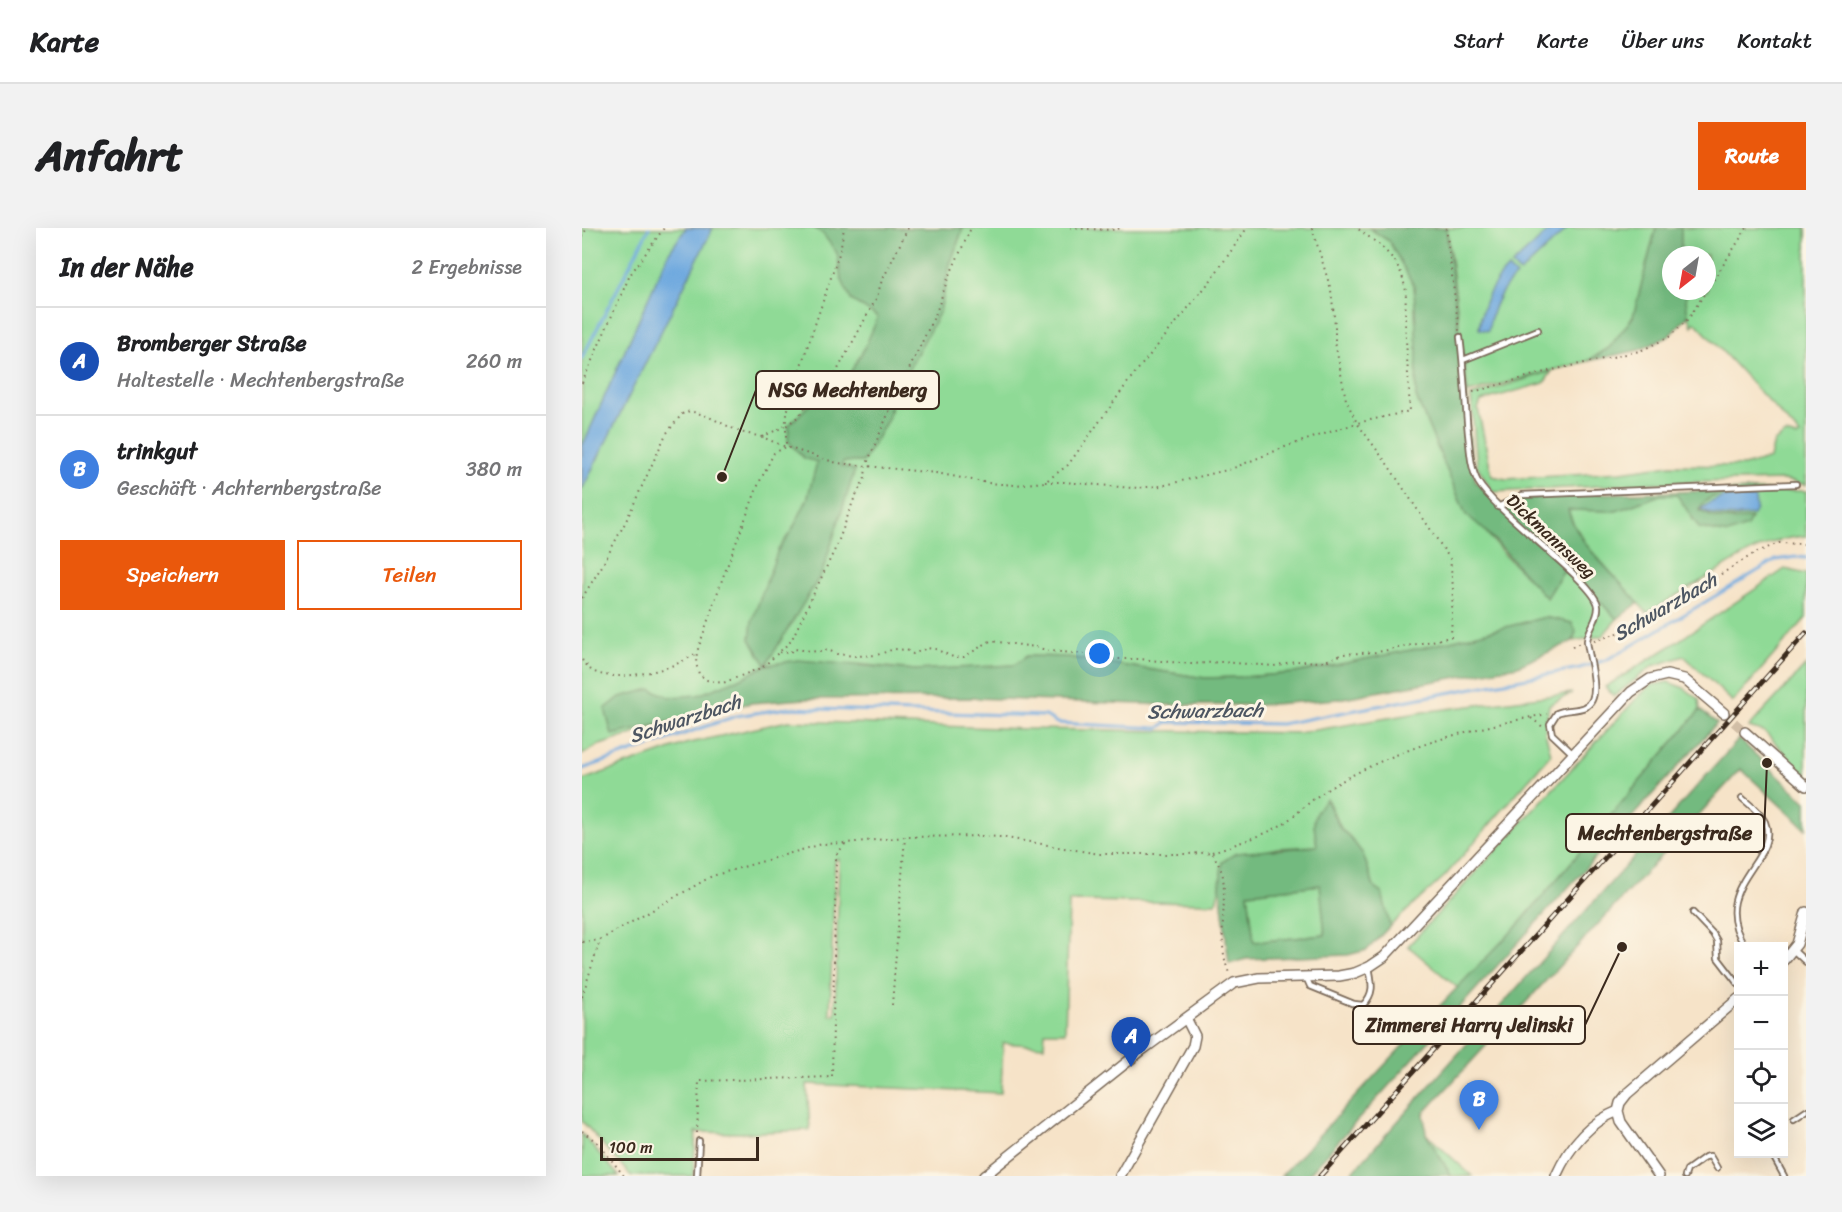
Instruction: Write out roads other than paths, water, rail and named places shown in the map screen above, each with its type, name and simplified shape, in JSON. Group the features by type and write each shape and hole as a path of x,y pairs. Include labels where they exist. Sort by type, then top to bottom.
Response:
{"street":[{"path":"984,1176 1185,1018 1234,983 1258,978 1340,976 1369,967 1384,957 1572,753 1631,692 1650,679 1667,675 1684,679 1724,713"},
{"path":"1745,732 1806,786"},
{"path":"1788,955 1800,936 1806,912"},
{"path":"1659,1176 1621,1122 1618,1111 1620,1103 1734,1002"},
{"path":"1120,1176 1193,1046 1195,1036 1185,1018"},
{"path":"1556,1176 1582,1134 1594,1123 1618,1111"}],"lane":[{"path":"1463,360 1538,330"},
{"name":"Dickmannsweg","path":"1460,337 1464,395 1474,471 1483,488 1498,507 1595,596 1599,610 1588,635 1587,644 1595,686 1591,702 1585,707 1557,713 1550,724 1552,734 1572,753"},
{"path":"1498,507 1522,495 1796,484"},
{"path":"1742,798 1759,813 1765,823 1766,831 1764,846 1738,890 1734,908 1732,918 1743,942"},
{"path":"1692,913 1713,934 1717,941 1718,958 1734,979"},
{"path":"1792,950 1806,962"},
{"path":"1306,976 1310,986 1354,1004 1363,1005 1370,998 1373,986 1369,967"},
{"path":"1794,1119 1806,1111"},
{"path":"698,1176 699,1141"},
{"path":"1685,1176 1687,1170 1705,1157 1710,1156 1717,1168"},
{"path":"1774,1158 1784,1176"}],"water":[{"path":"686,228 713,228 582,490 582,447 668,254"},
{"path":"1552,228 1568,228 1520,273 1512,265"},
{"path":"1508,268 1516,276 1497,301 1488,331 1479,329 1482,311 1488,296"},
{"path":"1723,497 1755,497 1756,509 1753,515 1733,517 1720,516 1701,509"}],"waterway":[{"path":"582,358 649,228"},
{"name":"Schwarzbach","path":"582,769 736,716 788,708 1046,716 1057,723 1159,728 1167,722 1281,724 1580,668 1606,660 1776,560 1806,558"}],"tunnel":[{"path":"1724,713 1745,732"}],"railway":[{"path":"1320,1176 1806,633"}],"place":[{"name":"NSG Mechtenberg","path":"722,477"},
{"name":"Mechtenbergstraße","path":"1767,763"},
{"name":"Zimmerei Harry Jelinski","path":"1622,947"},
{"name":"Bromberger Straße","path":"1131,1067"},
{"name":"trinkgut","path":"1479,1130"}]}
